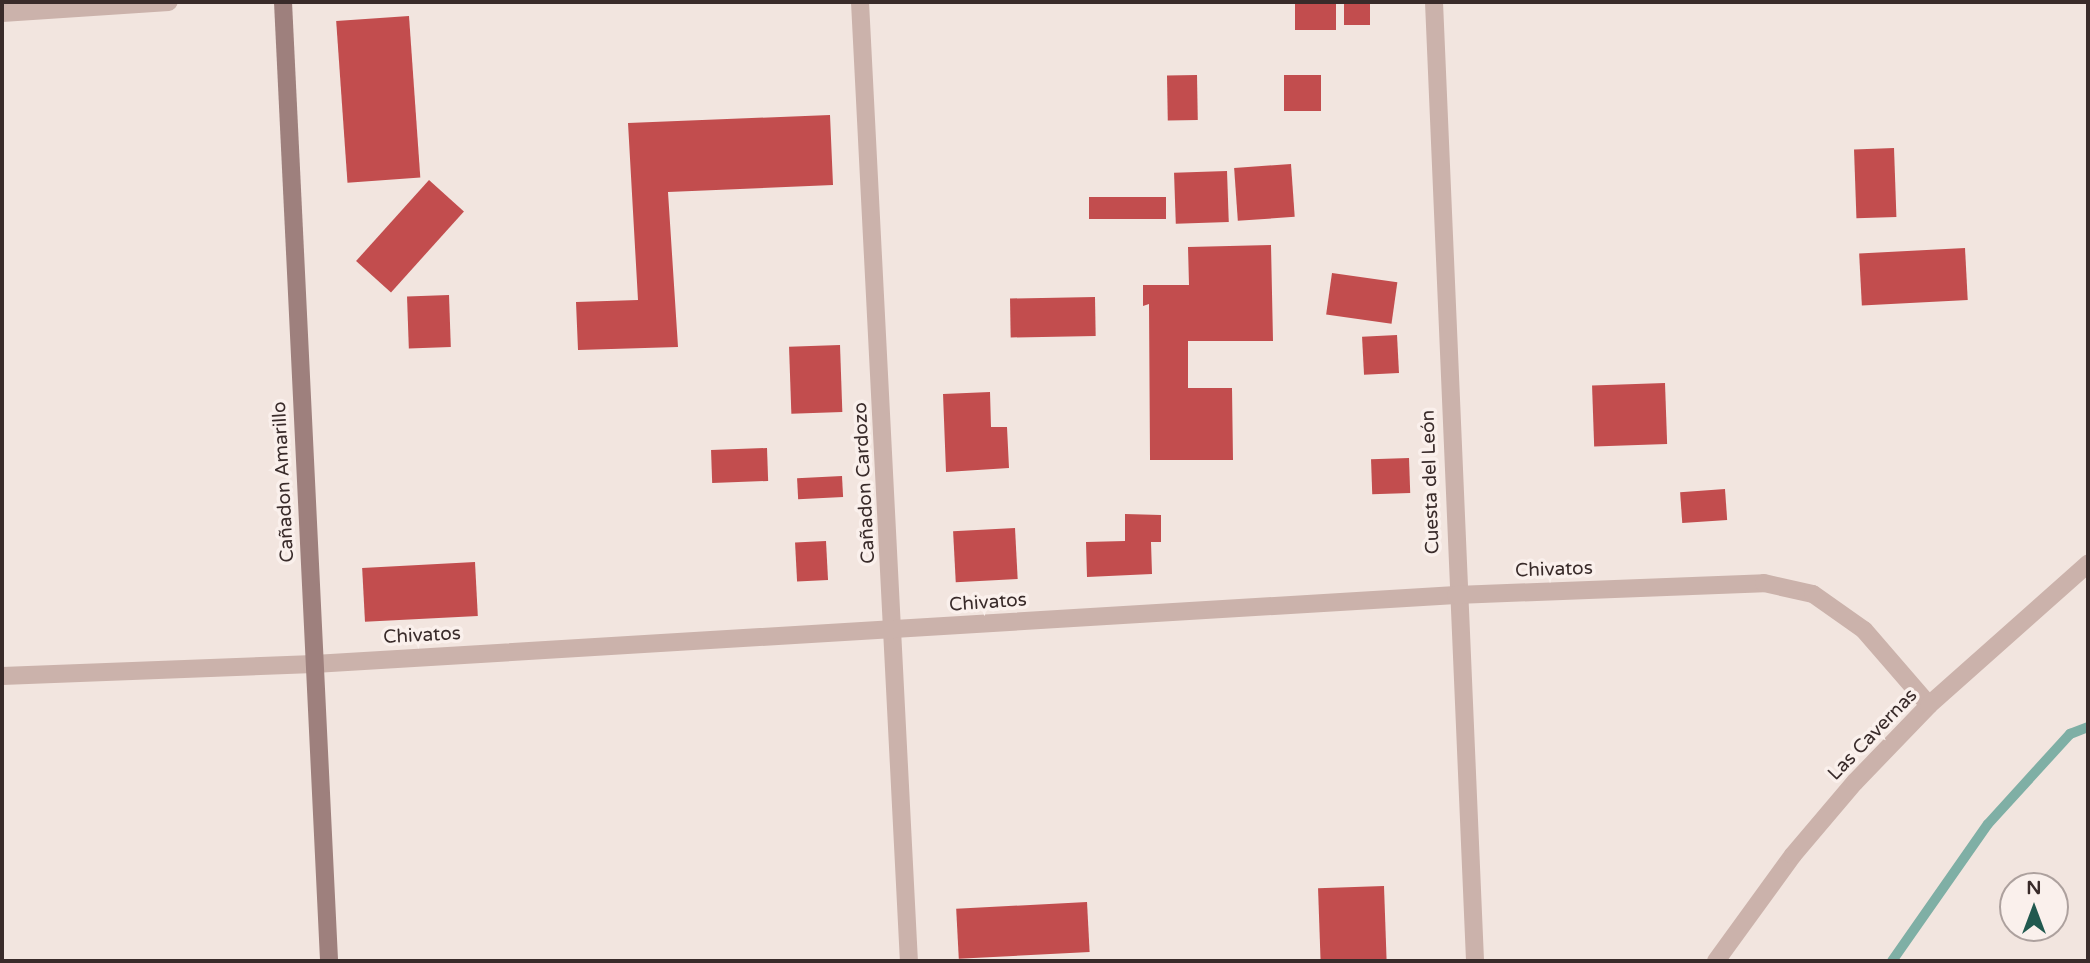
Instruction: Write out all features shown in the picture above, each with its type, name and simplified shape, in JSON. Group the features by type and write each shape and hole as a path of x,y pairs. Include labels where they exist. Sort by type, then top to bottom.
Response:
{"street":[{"path":"2,13 169,2"},
{"name":"Cañadon Amarillo","path":"283,2 329,961"},
{"name":"Cañadon Cardozo","path":"860,2 909,961"},
{"name":"Cuesta del León","path":"1434,2 1456,595 1475,961"},
{"name":"Las Cavernas","path":"1716,961 1801,844 1929,705 2088,564"},
{"name":"Chivatos","path":"2,676 314,664 1456,595 1764,583 1813,594 1864,630 1929,705"}],"building":[{"path":"1295,2 1336,2 1336,30 1295,30"},
{"path":"1344,2 1370,2 1370,25 1344,25"},
{"path":"409,16 420,178 347,183 336,21"},
{"path":"1197,75 1198,120 1168,121 1167,76"},
{"path":"1284,75 1321,75 1321,111 1284,111"},
{"path":"830,115 833,185 668,192 678,347 578,350 576,302 638,300 628,123"},
{"path":"1894,148 1896,217 1856,218 1854,149"},
{"path":"1291,164 1295,217 1238,221 1234,168"},
{"path":"1227,171 1229,222 1176,224 1174,173"},
{"path":"429,180 464,211 391,292 356,261"},
{"path":"1089,197 1166,197 1166,219 1089,219"},
{"path":"1271,245 1273,341 1188,341 1188,388 1232,388 1233,460 1150,460 1149,304 1143,306 1143,285 1189,285 1188,247"},
{"path":"1965,248 1968,300 1862,305 1859,254"},
{"path":"1332,273 1397,282 1392,324 1326,315"},
{"path":"449,295 451,347 409,348 407,296"},
{"path":"1095,297 1096,336 1011,337 1010,298"},
{"path":"1397,335 1399,373 1364,375 1362,337"},
{"path":"840,345 842,412 791,414 789,347"},
{"path":"1665,383 1667,444 1594,447 1592,386"},
{"path":"990,392 991,427 1007,427 1009,468 946,472 943,394"},
{"path":"767,448 768,481 712,483 711,450"},
{"path":"1409,458 1410,493 1372,494 1371,459"},
{"path":"842,476 843,497 798,499 797,478"},
{"path":"1725,489 1727,520 1682,523 1680,492"},
{"path":"1125,514 1161,515 1161,542 1151,542 1152,574 1087,577 1086,542 1125,541"},
{"path":"1015,528 1018,579 956,582 953,531"},
{"path":"826,541 828,580 797,582 795,543"},
{"path":"475,562 478,616 365,622 362,568"},
{"path":"1384,886 1387,961 1321,961 1318,888"},
{"path":"1087,902 1090,952 959,959 956,909"}],"waterway":[{"path":"1892,961 1988,824 2070,734 2088,727"}]}
